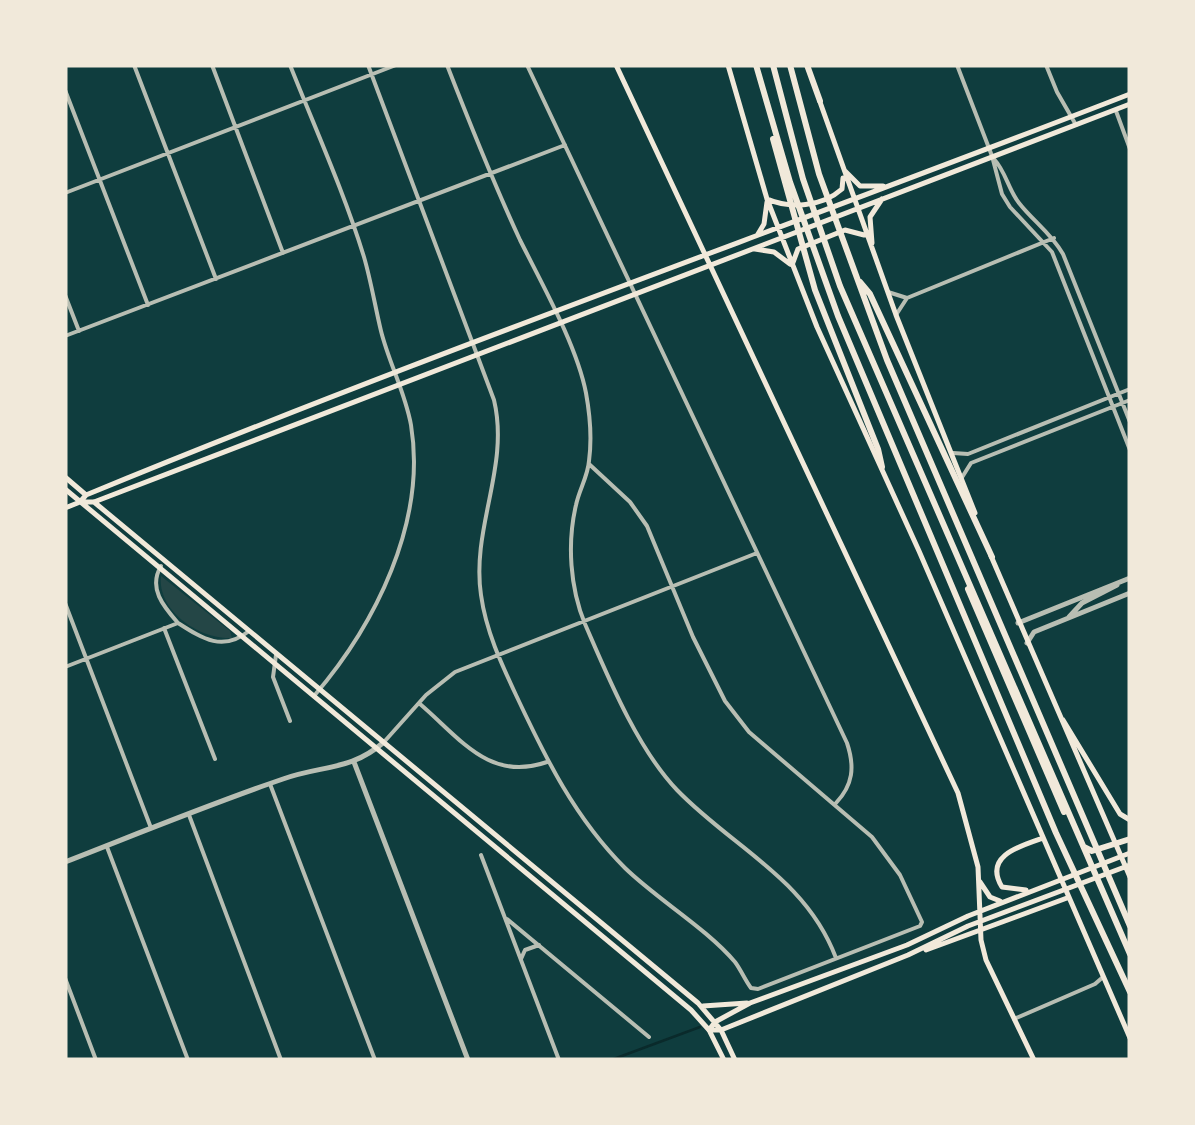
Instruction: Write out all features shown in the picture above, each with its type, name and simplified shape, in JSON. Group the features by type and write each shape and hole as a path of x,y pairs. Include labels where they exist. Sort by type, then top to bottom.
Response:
{"highway":[{"path":"756,65 808,266 882,467"},
{"path":"773,65 803,179 830,258 1129,959"},
{"path":"790,65 819,174 886,360 1130,926"},
{"path":"809,65 820,101"},
{"path":"787,183 1048,815 1130,992"},
{"path":"856,277 870,294 992,557"},
{"path":"920,472 1129,959"},
{"path":"1076,840 1092,851 1130,839"}],"main road":[{"path":"616,65 958,793 973,839 986,960 1034,1060"},
{"path":"728,65 792,266 1130,1038"},
{"path":"65,508 94,502 781,238 1130,94"},
{"path":"820,101 896,316 1018,623 1130,878"},
{"path":"80,502 86,495 182,455 629,283 890,186 1130,104"},
{"path":"768,199 788,208 833,197 844,184 842,168"},
{"path":"842,168 860,186 890,186"},
{"path":"873,251 869,222 883,198"},
{"path":"756,236 764,224 768,199"},
{"path":"792,266 798,249 845,230 867,236"},
{"path":"752,249 774,252 792,266"},
{"path":"282,418 286,427"},
{"path":"182,455 186,466"},
{"path":"65,478 700,1006 716,1022 735,1060"},
{"path":"65,489 691,1010 709,1030 724,1060"},
{"path":"1052,702 1120,814 1130,820"},
{"path":"486,840 492,832"},
{"path":"1031,890 1004,889 996,870 1006,852 1043,838"},
{"path":"709,1030 750,1003 926,937 1003,901 1130,852"},
{"path":"908,955 980,921 1130,866"},
{"path":"978,879 990,897 1003,901"},
{"path":"709,1030 720,1030 847,978 1067,898"},
{"path":"606,939 612,932"},
{"path":"843,968 847,978"},
{"path":"700,1006 750,1003"}],"street":[{"path":"134,65 216,279"},
{"path":"212,65 283,253"},
{"path":"290,65 352,226 400,384 414,445 405,524 387,580 350,651 314,696"},
{"path":"368,65 473,343 499,423 497,471 483,518 479,551 480,591 497,653 547,762 577,811 643,885 732,959 754,990 916,929 922,922 916,905 886,856 856,821 749,732 737,716 717,685 647,526 630,502 589,464"},
{"path":"65,193 396,65"},
{"path":"447,65 489,174 555,312 586,396 589,464 572,533 572,566 584,621 632,723 660,769 695,808 804,900 820,921 836,958"},
{"path":"528,65 850,750 851,779 836,804"},
{"path":"957,65 994,174 1010,207 1052,252 1130,450"},
{"path":"1046,65 1076,124"},
{"path":"65,90 148,305"},
{"path":"1115,110 1130,148"},
{"path":"65,336 565,145"},
{"path":"990,153 1020,205 1054,238 1130,422"},
{"path":"896,316 907,298 1054,238"},
{"path":"887,291 907,298"},
{"path":"65,295 79,331"},
{"path":"950,452 968,454 1130,389"},
{"path":"961,479 971,463 1130,400"},
{"path":"1015,435 1019,444"},
{"path":"65,862 270,784 354,762 384,742 419,703 455,672 757,553"},
{"path":"165,561 155,580 157,592 178,622 213,642 230,643 249,631"},
{"path":"1018,623 1127,579"},
{"path":"1068,617 1073,609 1127,579"},
{"path":"1027,644 1034,632 1130,593"},
{"path":"65,603 151,828"},
{"path":"1054,609 1059,620"},
{"path":"65,666 178,622"},
{"path":"164,628 215,759"},
{"path":"276,654 273,676 290,721"},
{"path":"419,703 492,764 518,770 547,762"},
{"path":"354,762 468,1060"},
{"path":"270,784 375,1060"},
{"path":"189,815 281,1060"},
{"path":"106,846 188,1060"},
{"path":"481,855 559,1060"},
{"path":"504,916 649,1037"},
{"path":"520,959 525,950 538,945"},
{"path":"1014,1019 1103,977"},
{"path":"65,978 96,1060"}],"shaded area":[{"path":"161,576 230,631 232,638 207,634 183,621 166,601"}],"waterway":[{"path":"611,1060 700,1027"}]}
